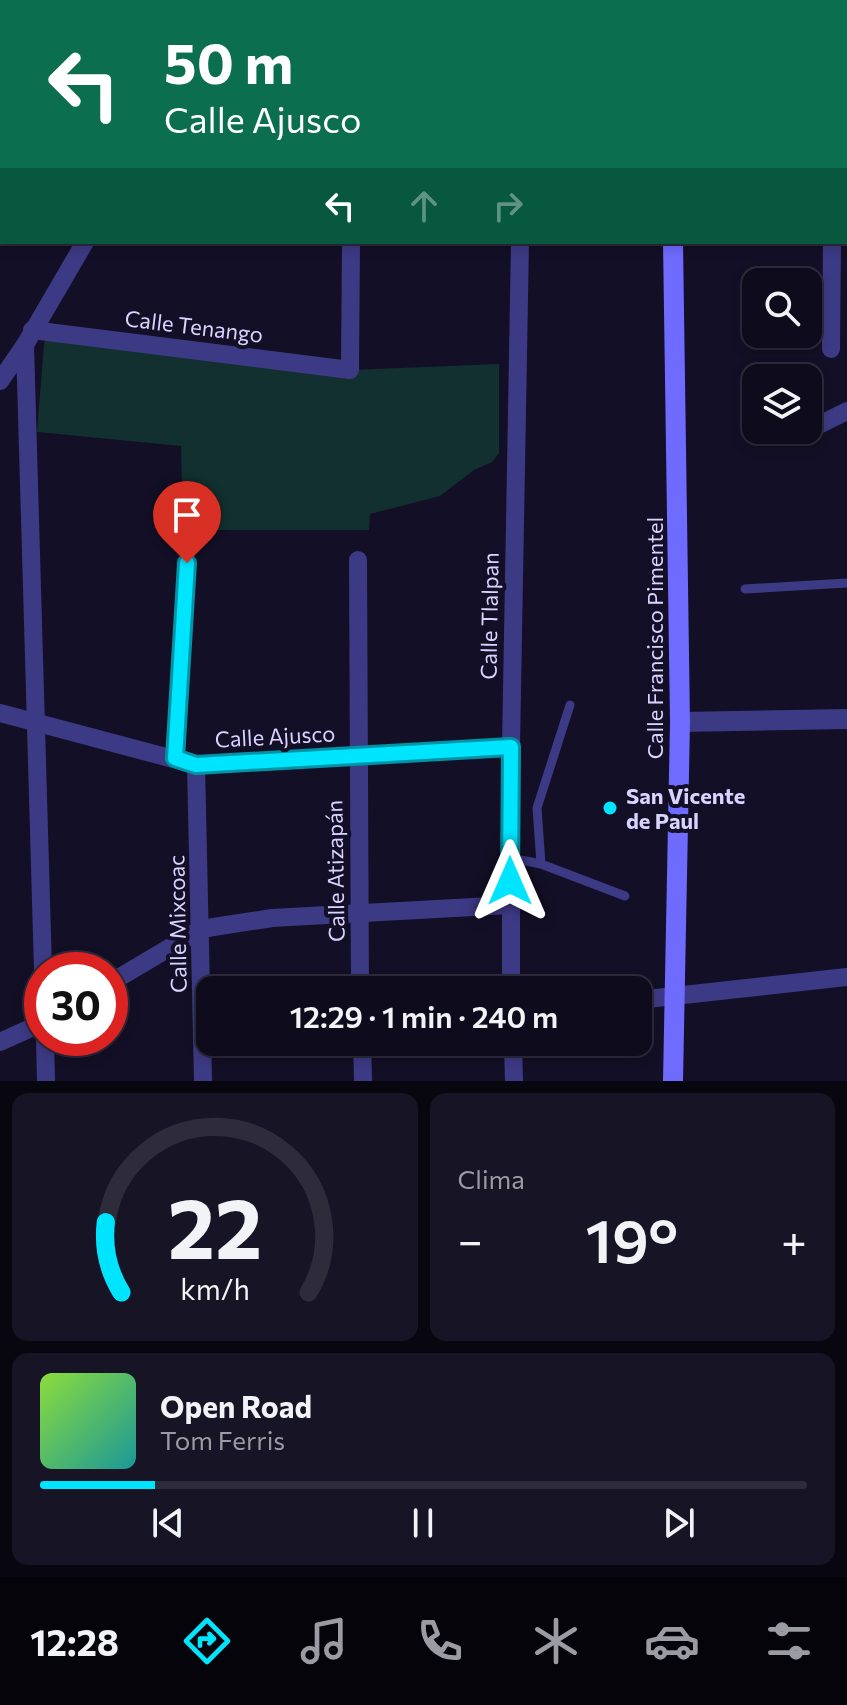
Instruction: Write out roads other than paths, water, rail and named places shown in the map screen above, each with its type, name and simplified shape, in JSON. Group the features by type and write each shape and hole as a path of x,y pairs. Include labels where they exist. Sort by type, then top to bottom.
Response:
{"main road":[{"name":"Calle Francisco Pimentel","path":"673,244 680,722 673,1081"}],"street":[{"path":"0,381 84,244"},
{"name":"Calle Tenango","path":"28,338 350,370 351,244"},
{"name":"Calle Tlalpan","path":"511,976 511,747 520,244"},
{"path":"831,349 832,244"},
{"path":"28,338 42,952"},
{"path":"822,424 847,411"},
{"name":"Calle Atizapán","path":"358,560 360,976"},
{"path":"175,758 187,563"},
{"name":"Calle Ajusco","path":"0,713 196,765 511,747"},
{"path":"680,722 847,720"},
{"name":"Calle Mixcoac","path":"196,765 203,1081"},
{"path":"128,972 201,929 272,918 510,905"},
{"path":"652,998 847,977"},
{"path":"0,1042 24,1031"},
{"path":"45,1056 46,1081"},
{"path":"362,1056 363,1081"},
{"path":"513,1056 514,1081"}],"lane":[{"path":"745,589 847,583"},
{"path":"541,864 537,808 570,705"},
{"path":"510,858 541,864 625,896"}],"place":[{"name":"San Vicente de Paul","path":"610,808"}]}
